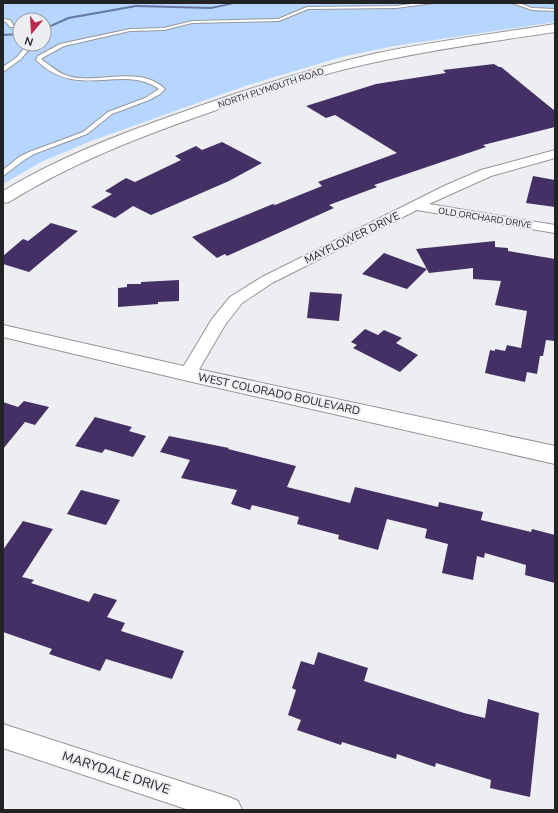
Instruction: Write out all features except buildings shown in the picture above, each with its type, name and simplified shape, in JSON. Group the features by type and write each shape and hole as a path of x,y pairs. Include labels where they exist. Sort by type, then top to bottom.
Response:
{"street":[{"name":"NORTH PLYMOUTH ROAD","path":"3,198 44,173 76,157 140,132 306,75 398,53 555,28"},
{"name":"MAYFLOWER DRIVE","path":"188,374 218,323 236,300 267,280 449,189 486,173 555,154"},
{"name":"OLD ORCHARD DRIVE","path":"415,206 555,229"},
{"name":"WEST COLORADO BOULEVARD","path":"3,331 188,374 555,455"},
{"name":"MARYDALE DRIVE","path":"3,736 228,810"}],"lane":[{"path":"3,174 16,161 24,156 50,144 86,132 108,114 153,95 162,89 152,83 131,78 77,79 60,75 39,60 44,54 62,45 130,30 164,29 205,21 279,20 307,8 396,7 431,3"},
{"path":"514,3 532,10 555,10"},
{"path":"3,20 8,21 12,26"},
{"path":"3,70 14,62 23,52"}],"shaded area":[{"path":"3,3 555,3 555,22 394,46 341,57 245,86 91,141 43,161 3,184"}],"waterway":[{"path":"52,25 68,18 136,6 211,8 236,3"},
{"path":"3,35 12,34"}]}
